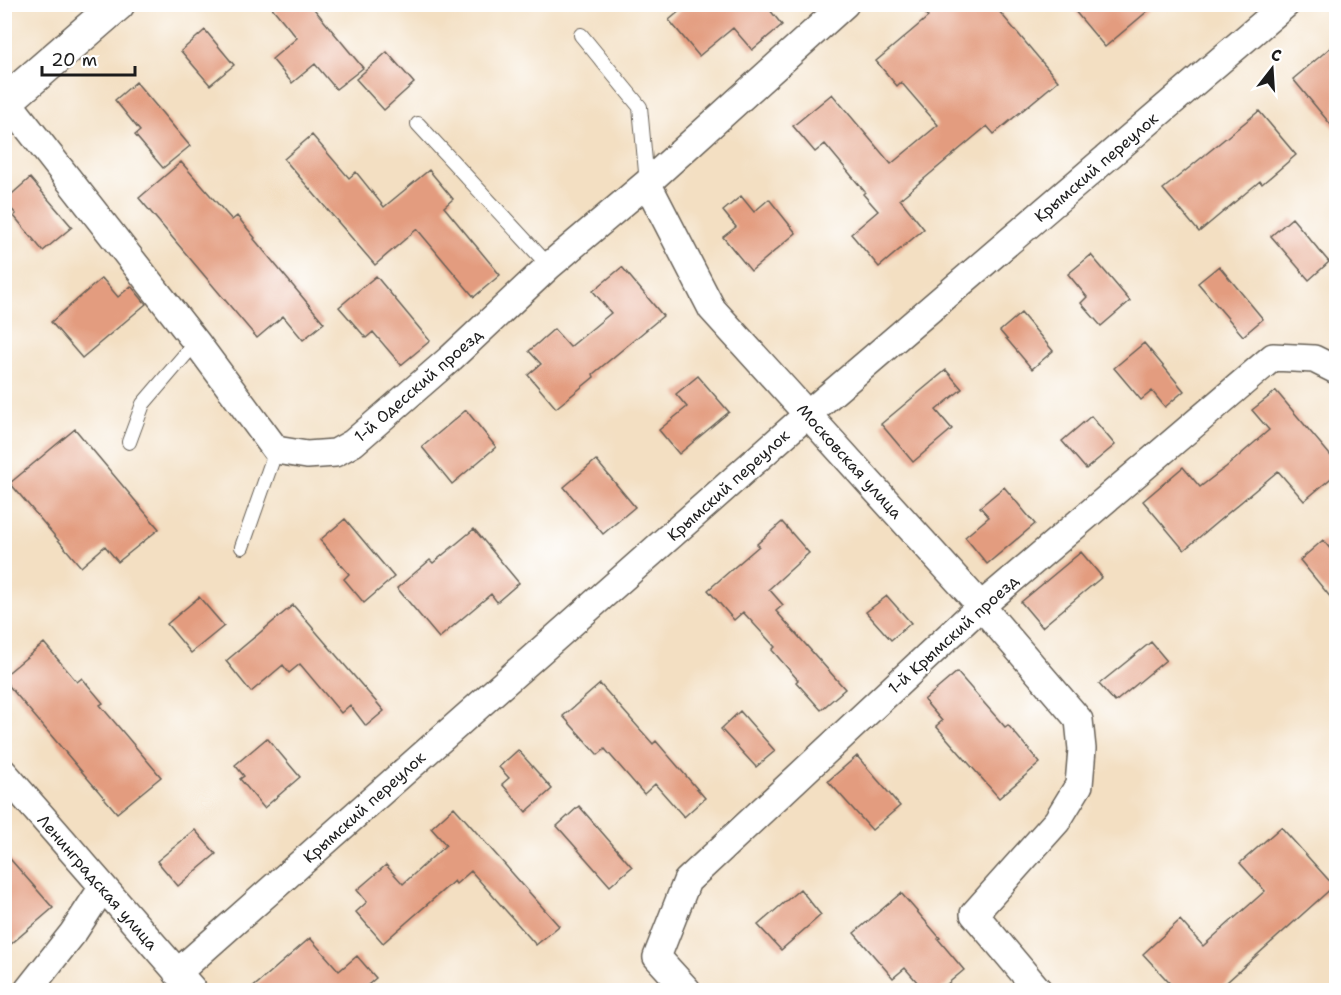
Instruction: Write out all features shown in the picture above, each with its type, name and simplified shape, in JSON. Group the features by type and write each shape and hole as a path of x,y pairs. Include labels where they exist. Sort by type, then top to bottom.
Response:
{"street":[{"path":"118,4 6,102 196,342 276,450"},
{"name":"1-й Одесский проезд","path":"276,450 307,455 335,453 353,443 452,358 549,266 647,183 845,4"},
{"name":"Крымский переулок","path":"185,982 808,414 1287,4"},
{"name":"Московская улица","path":"647,183 712,309 981,606 1079,720 1082,749 1079,785 1057,821 974,914 1038,990"},
{"name":"1-й Крымский проезд","path":"687,990 657,957 687,881 981,606 1273,357 1314,359 1336,370"},
{"name":"Ленинградская улица","path":"4,773 185,982"},
{"path":"28,990 73,933 103,887"}],"lane":[{"path":"581,35 640,107 647,183"},
{"path":"418,124 549,266"},
{"path":"129,442 143,404 196,342"},
{"path":"242,547 276,450"}],"building":[{"path":"269,4 310,4 363,68 336,89 315,64 292,83 272,59 297,38"},
{"path":"688,4 765,4 782,25 752,50 733,28 699,56 669,20"},
{"path":"918,4 993,4 1058,81 994,134 987,126 900,199 924,229 879,267 851,234 878,211 825,144 815,152 793,126 832,94 891,164 938,125 901,82 897,86 876,61 928,17"},
{"path":"1069,4 1156,4 1105,47"},
{"path":"205,30 234,65 210,85 181,51"},
{"path":"1336,43 1336,131 1293,79"},
{"path":"387,52 414,83 384,110 356,79"},
{"path":"136,82 190,146 163,168 135,135 140,131 115,100"},
{"path":"1259,111 1296,155 1262,184 1260,181 1199,232 1163,189"},
{"path":"312,135 349,178 356,172 384,207 429,170 453,199 444,207 500,275 474,297 417,229 375,265 284,159"},
{"path":"181,162 232,220 237,216 324,323 303,340 283,316 257,338 139,198"},
{"path":"30,178 72,227 43,251 4,201"},
{"path":"741,196 754,212 769,199 796,233 751,271 723,237 736,227 723,211"},
{"path":"1292,218 1329,262 1309,280 1271,236"},
{"path":"1091,255 1130,301 1101,326 1081,303 1087,297 1068,274"},
{"path":"1219,266 1263,319 1243,336 1198,283"},
{"path":"622,267 663,316 556,408 528,375 541,364 529,351 554,329 570,347 611,313 593,291"},
{"path":"376,276 430,341 401,365 373,332 366,338 339,307"},
{"path":"102,278 118,297 131,286 146,304 82,358 51,322"},
{"path":"1021,313 1053,351 1032,369 1000,331"},
{"path":"1144,343 1184,391 1165,407 1152,391 1141,400 1114,368"},
{"path":"946,370 962,389 936,410 952,429 913,462 881,424"},
{"path":"698,376 729,412 679,454 659,430 687,407 676,394"},
{"path":"1276,391 1336,462 1336,474 1304,501 1278,471 1184,550 1143,501 1183,467 1200,487 1226,467 1269,430 1252,410"},
{"path":"466,410 496,447 452,484 422,447"},
{"path":"1091,416 1115,445 1086,469 1062,441"},
{"path":"75,429 159,529 118,562 105,546 81,567 10,483"},
{"path":"596,460 635,507 603,534 564,487"},
{"path":"1004,487 1035,524 987,564 965,537 989,517 980,507"},
{"path":"345,519 394,577 364,603 344,579 349,574 320,540"},
{"path":"782,522 809,553 769,589 783,605 776,611 845,689 821,710 772,650 775,647 743,612 734,620 708,590 759,546 757,544"},
{"path":"474,529 519,583 497,602 491,594 439,638 397,588 430,560 433,563"},
{"path":"1323,540 1336,556 1336,604 1300,560"},
{"path":"1081,552 1102,577 1042,627 1021,602"},
{"path":"887,596 911,623 891,640 866,612"},
{"path":"199,597 224,626 191,653 167,624"},
{"path":"293,605 384,711 366,726 350,705 341,713 300,664 289,673 283,665 251,692 226,661"},
{"path":"1151,642 1166,660 1115,702 1099,684"},
{"path":"44,643 77,682 82,678 103,703 100,705 161,777 117,813 4,680 4,676"},
{"path":"957,672 1005,727 1008,725 1040,763 999,798 936,726 942,721 924,700"},
{"path":"600,684 653,744 656,741 705,798 684,817 655,784 644,794 605,749 598,755 563,716"},
{"path":"740,711 775,751 756,767 721,729"},
{"path":"267,738 300,777 264,808 240,779 244,776 235,765"},
{"path":"518,750 552,789 526,812 502,784 509,778 499,767"},
{"path":"857,756 900,806 872,830 828,781"},
{"path":"579,806 632,867 610,886 557,826"},
{"path":"454,807 559,926 536,945 471,871 456,884 454,881 383,943 356,912 367,902 357,890 386,865 403,884 446,845 431,828"},
{"path":"1281,827 1334,886 1218,990 1176,990 1143,954 1180,920 1203,946 1265,891 1240,863"},
{"path":"195,830 216,854 178,886 157,861"},
{"path":"4,852 53,908 4,950"},
{"path":"800,889 821,915 781,950 758,925"},
{"path":"901,893 964,970 940,990 924,990 905,968 893,978 854,933"},
{"path":"310,938 339,971 357,956 376,978 362,990 250,990"}]}
